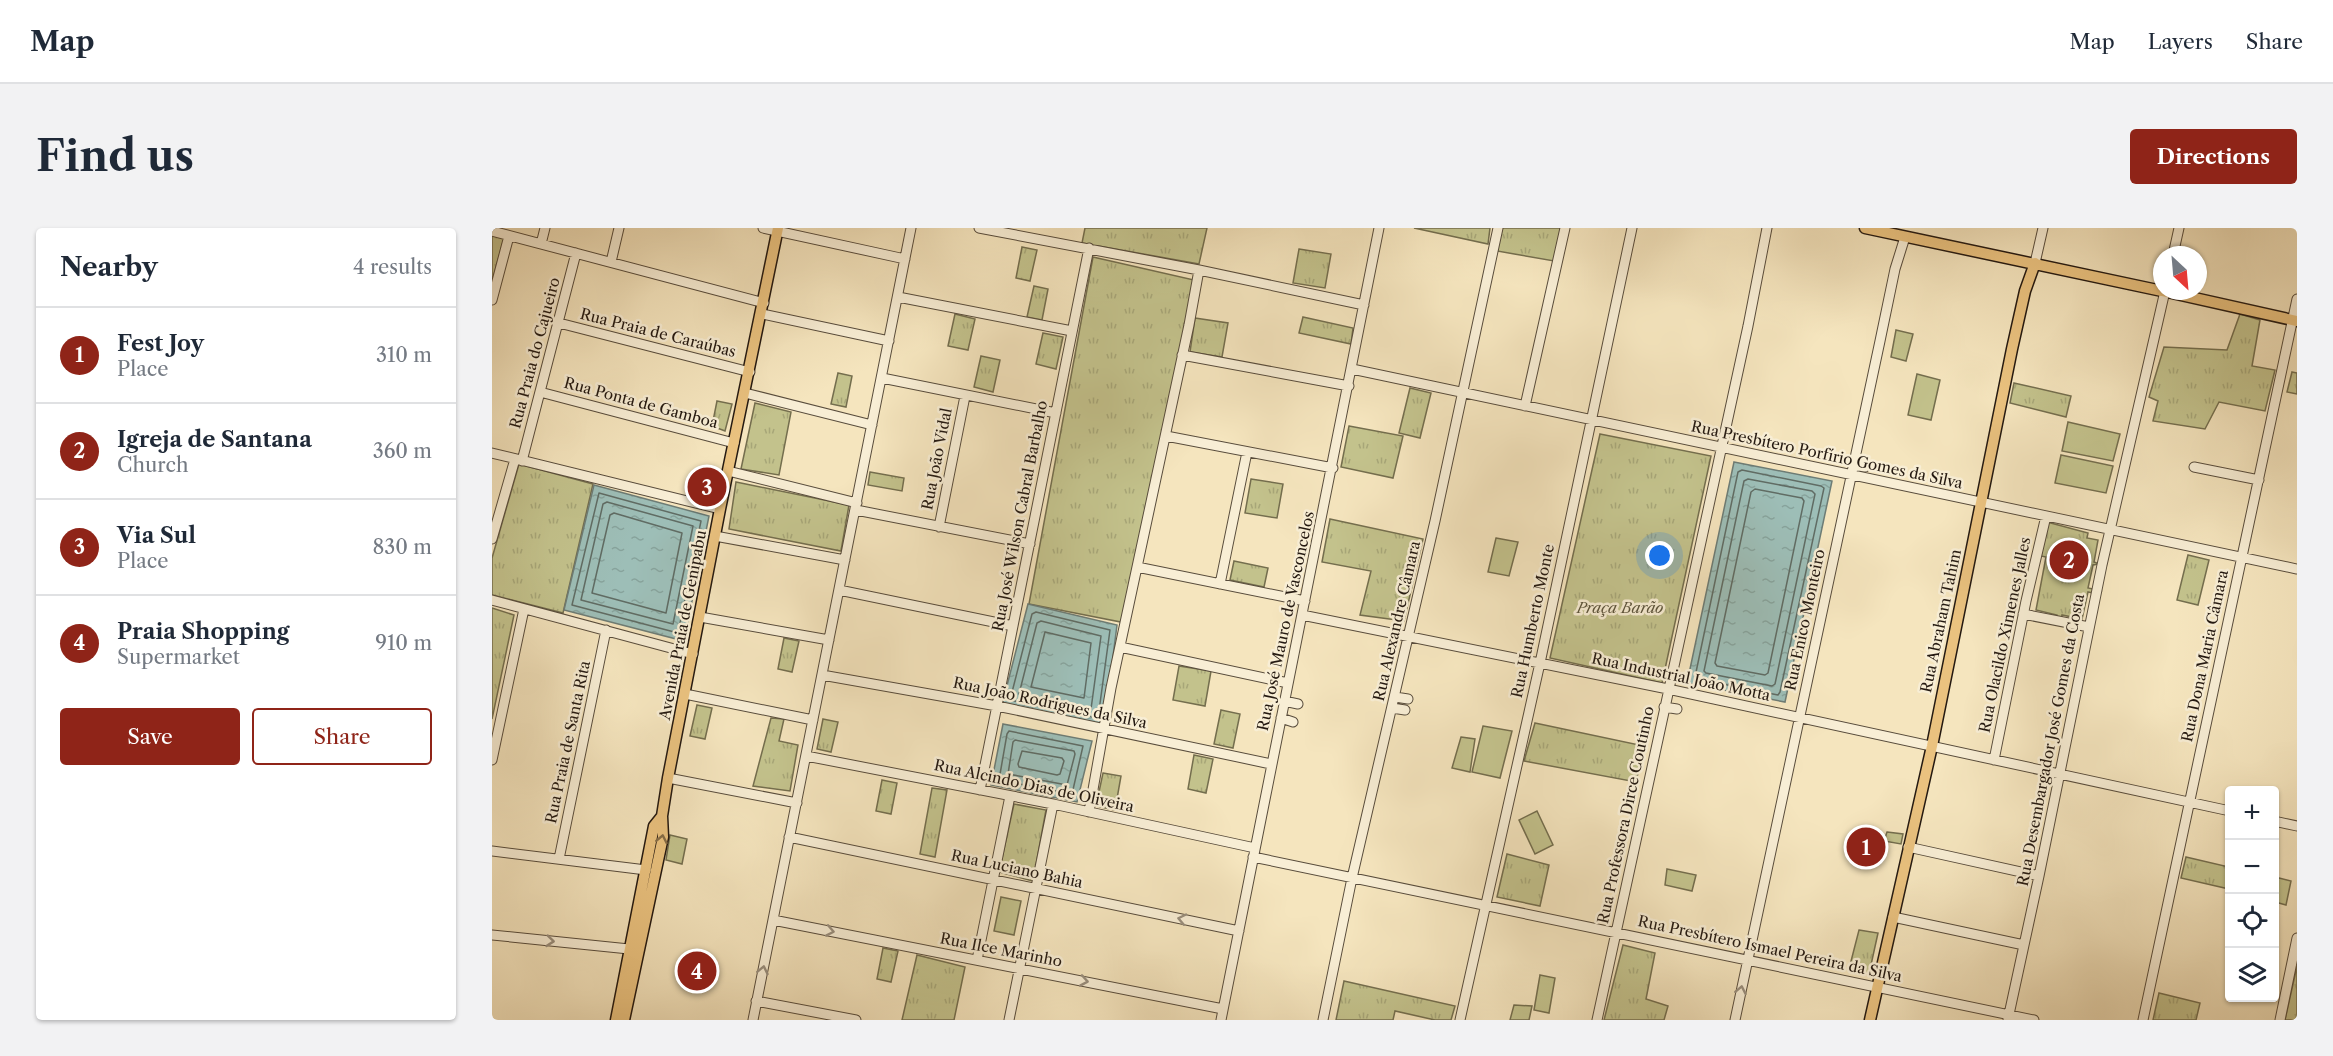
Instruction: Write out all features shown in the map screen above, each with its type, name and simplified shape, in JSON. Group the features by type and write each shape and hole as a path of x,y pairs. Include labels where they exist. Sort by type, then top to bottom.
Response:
{"main road":[{"path":"1865,228 1906,232 2153,289"},
{"name":"Avenida Praia de Genipabu","path":"624,1020 663,837 662,816 668,778 720,509 778,230"},
{"name":"Rua Abraham Tahim","path":"1870,1020 1932,746 1982,502 1993,419 2035,263"},
{"path":"2203,300 2295,321"},
{"name":"Avenida Praia de Genipabu","path":"616,1020 654,826 662,816"}],"street":[{"path":"541,244 545,228"},
{"path":"611,262 619,228"},
{"path":"763,228 905,259"},
{"path":"753,1020 911,228"},
{"path":"979,228 1089,248 1364,305"},
{"name":"Rua José Mauro de Vasconcelos","path":"1221,1020 1271,764 1333,468 1379,228"},
{"name":"Rua Alexandre Câmara","path":"1323,1020 1352,878 1395,696 1498,228"},
{"path":"1525,406 1565,228"},
{"name":"Rua Humberto Monte","path":"1460,1020 1540,663 1632,228"},
{"name":"Rua Professora Dirce Coutinho","path":"1597,1020 1767,228"},
{"name":"Rua Abraham Tahim","path":"2035,263 2043,228"},
{"path":"2175,246 2179,228"},
{"path":"492,231 611,262 763,308 889,340"},
{"name":"Rua Enico Monteiro","path":"1735,1020 1895,269 1906,232"},
{"path":"492,300 509,236"},
{"name":"Rua José Wilson Cabral Barbalho","path":"980,790 1089,248"},
{"name":"Rua Praia do Cajueiro","path":"492,539 494,527 519,460 540,392 576,253"},
{"path":"1089,812 1120,647 1166,436 1198,270"},
{"path":"898,297 1072,332"},
{"name":"Rua Dona Maria Câmara","path":"2143,1020 2295,321 2297,299"},
{"name":"Rua Desembargador José Gomes da Costa","path":"2008,1017 2110,529 2162,300"},
{"name":"Rua Praia de Caraúbas","path":"559,323 750,372"},
{"path":"1182,355 1348,386"},
{"name":"Rua Presbítero Porfírio Gomes da Silva","path":"1352,369 1721,449 1852,470 1982,502 2297,569"},
{"path":"882,378 1056,413"},
{"name":"Rua Ponta de Gamboa","path":"540,392 734,442"},
{"path":"745,393 872,425"},
{"name":"Rua João Vidal","path":"939,527 965,396"},
{"path":"1166,436 1333,468"},
{"path":"1220,585 1247,452"},
{"path":"492,453 720,509"},
{"path":"1852,470 1865,467"},
{"path":"2194,467 2259,480"},
{"path":"728,471 856,507 939,527 1030,544"},
{"name":"Rua Olacildo Ximenes Jalles","path":"1994,760 2023,614 2046,516"},
{"path":"715,536 845,560"},
{"path":"1137,567 1305,601"},
{"path":"839,590 1013,626"},
{"path":"492,600 693,654"},
{"path":"492,760 524,609"},
{"path":"2023,614 2089,627"},
{"name":"Rua Industrial João Motta","path":"1302,615 1668,689 2225,810"},
{"path":"700,617 829,640"},
{"name":"Rua Praia de Santa Rita","path":"559,859 606,630"},
{"path":"1120,647 1288,683"},
{"name":"Rua João Rodrigues da Silva","path":"822,675 997,706 1271,764"},
{"path":"1385,693 1408,699"},
{"path":"685,694 813,720"},
{"path":"1284,701 1298,704"},
{"path":"1664,707 1677,709"},
{"path":"1392,708 1406,710"},
{"path":"1281,718 1293,722"},
{"name":"Rua Alcindo Dias de Oliveira","path":"806,756 1053,804 1254,853"},
{"path":"668,778 797,802"},
{"path":"977,960 1010,796"},
{"path":"1009,1020 1053,804"},
{"path":"2279,822 2297,826"},
{"name":"Rua Luciano Bahia","path":"789,837 1239,931"},
{"path":"1908,847 2039,876"},
{"path":"492,851 646,870"},
{"name":"Rua Presbítero Ismael Pereira da Silva","path":"1254,853 1352,878 1877,987 2008,1017 2034,1020"},
{"path":"1893,916 2024,945"},
{"name":"Rua Ilce Marinho","path":"773,920 1224,1009"},
{"path":"492,935 629,949"},
{"path":"2280,1020 2297,938"},
{"path":"756,1001 856,1020"},
{"path":"789,1020 791,1009"}],"green space":[{"path":"1085,228 1207,228 1199,264 1082,243"},
{"path":"1414,228 1490,228 1488,244"},
{"path":"1502,228 1561,228 1554,261 1497,251"},
{"path":"492,235 504,238 492,282"},
{"path":"1022,247 1037,250 1030,281 1016,278"},
{"path":"1299,249 1331,254 1325,288 1293,283"},
{"path":"1093,257 1194,280 1126,623 1029,604"},
{"path":"1034,286 1048,289 1042,320 1027,317"},
{"path":"955,314 975,319 968,350 948,346"},
{"path":"2240,314 2260,320 2252,366 2275,370 2265,411 2219,402 2205,429 2153,421 2158,401 2149,397 2164,347 2227,350"},
{"path":"1303,317 1353,328 1351,344 1299,333"},
{"path":"1195,318 1228,323 1222,357 1190,352"},
{"path":"1896,330 1913,334 1906,361 1891,357"},
{"path":"1043,333 1063,337 1056,369 1036,364"},
{"path":"981,356 1000,360 993,392 974,387"},
{"path":"2292,372 2297,373 2297,394 2287,392"},
{"path":"838,373 852,376 846,407 831,404"},
{"path":"1917,374 1940,380 1931,420 1908,415"},
{"path":"2014,383 2071,396 2066,417 2010,403"},
{"path":"1410,388 1431,393 1420,438 1399,433"},
{"path":"717,401 732,404 725,431 712,426"},
{"path":"755,403 791,412 779,475 741,469"},
{"path":"2068,422 2120,434 2113,461 2062,451"},
{"path":"1349,426 1403,436 1393,478 1341,467"},
{"name":"Praça Barão","path":"1600,434 1711,456 1662,683 1550,658"},
{"path":"2061,455 2113,466 2106,493 2055,483"},
{"path":"519,464 593,484 563,613 492,595 492,558"},
{"path":"870,472 904,478 902,491 868,485"},
{"path":"1251,479 1283,484 1277,518 1245,513"},
{"path":"736,482 849,505 841,551 729,529"},
{"path":"1330,519 1423,539 1404,621 1360,615 1371,571 1322,562"},
{"path":"2047,522 2088,533 2087,538 2098,540 2094,562 2099,564 2093,565 2088,588 2102,591 2088,592 2082,619 2062,615 2061,620 2057,620 2057,615 2036,610 2046,557 2041,556"},
{"path":"1496,538 1518,542 1509,576 1488,572"},
{"path":"2188,555 2209,560 2198,605 2177,600"},
{"path":"1234,561 1268,568 1264,587 1230,580"},
{"path":"492,608 514,615 492,719"},
{"path":"784,638 799,641 792,672 778,669"},
{"path":"1179,666 1211,671 1205,706 1173,700"},
{"path":"697,705 712,708 705,739 690,736"},
{"path":"1221,710 1240,714 1233,748 1214,744"},
{"path":"771,718 784,719 779,741 798,745 790,791 753,786"},
{"path":"823,719 838,722 831,752 817,749"},
{"path":"1535,723 1644,746 1636,782 1524,761"},
{"path":"1483,726 1512,731 1500,778 1472,772"},
{"path":"1461,737 1475,739 1470,772 1452,768"},
{"path":"1194,755 1213,759 1206,793 1188,789"},
{"path":"1103,773 1121,776 1115,810 1096,806"},
{"path":"882,780 897,783 891,814 876,811"},
{"path":"932,788 947,790 935,857 920,854"},
{"path":"1014,804 1046,810 1033,881 999,872"},
{"path":"1537,811 1553,845 1535,854 1519,820"},
{"path":"1887,832 1903,834 1901,844 1884,841"},
{"path":"670,835 687,839 682,864 666,860"},
{"path":"1507,854 1549,865 1540,906 1497,897"},
{"path":"2186,857 2225,866 2225,888 2181,878"},
{"path":"1667,869 1696,875 1692,891 1665,885"},
{"path":"2279,878 2291,881 2286,905 2279,903"},
{"path":"1001,897 1021,901 1014,935 994,931"},
{"path":"1859,930 1878,933 1869,974 1849,969"},
{"path":"1623,945 1655,953 1646,999 1668,1006 1664,1020 1604,1020"},
{"path":"883,948 898,951 891,982 877,979"},
{"path":"917,955 965,967 954,1020 902,1020"},
{"path":"2297,966 2297,1020 2285,1020"},
{"path":"1540,975 1555,978 1549,1013 1534,1010"},
{"path":"1344,981 1455,1006 1451,1020 1435,1020 1395,1011 1393,1020 1336,1020"},
{"path":"2159,993 2200,1003 2196,1020 2153,1020"},
{"path":"1514,1005 1532,1006 1529,1020 1510,1020"}],"water":[{"path":"1734,462 1832,481 1785,702 1687,683"},
{"path":"594,485 709,516 684,641 564,610"},
{"path":"1028,604 1117,625 1104,726 1002,705"},
{"path":"1003,724 1092,741 1077,802 991,785"}],"place":[{"name":"Via Sul","path":"707,487"},
{"name":"Igreja de Santana","path":"2069,560"},
{"name":"Fest Joy","path":"1866,847"},
{"name":"Praia Shopping","path":"697,971"}]}
